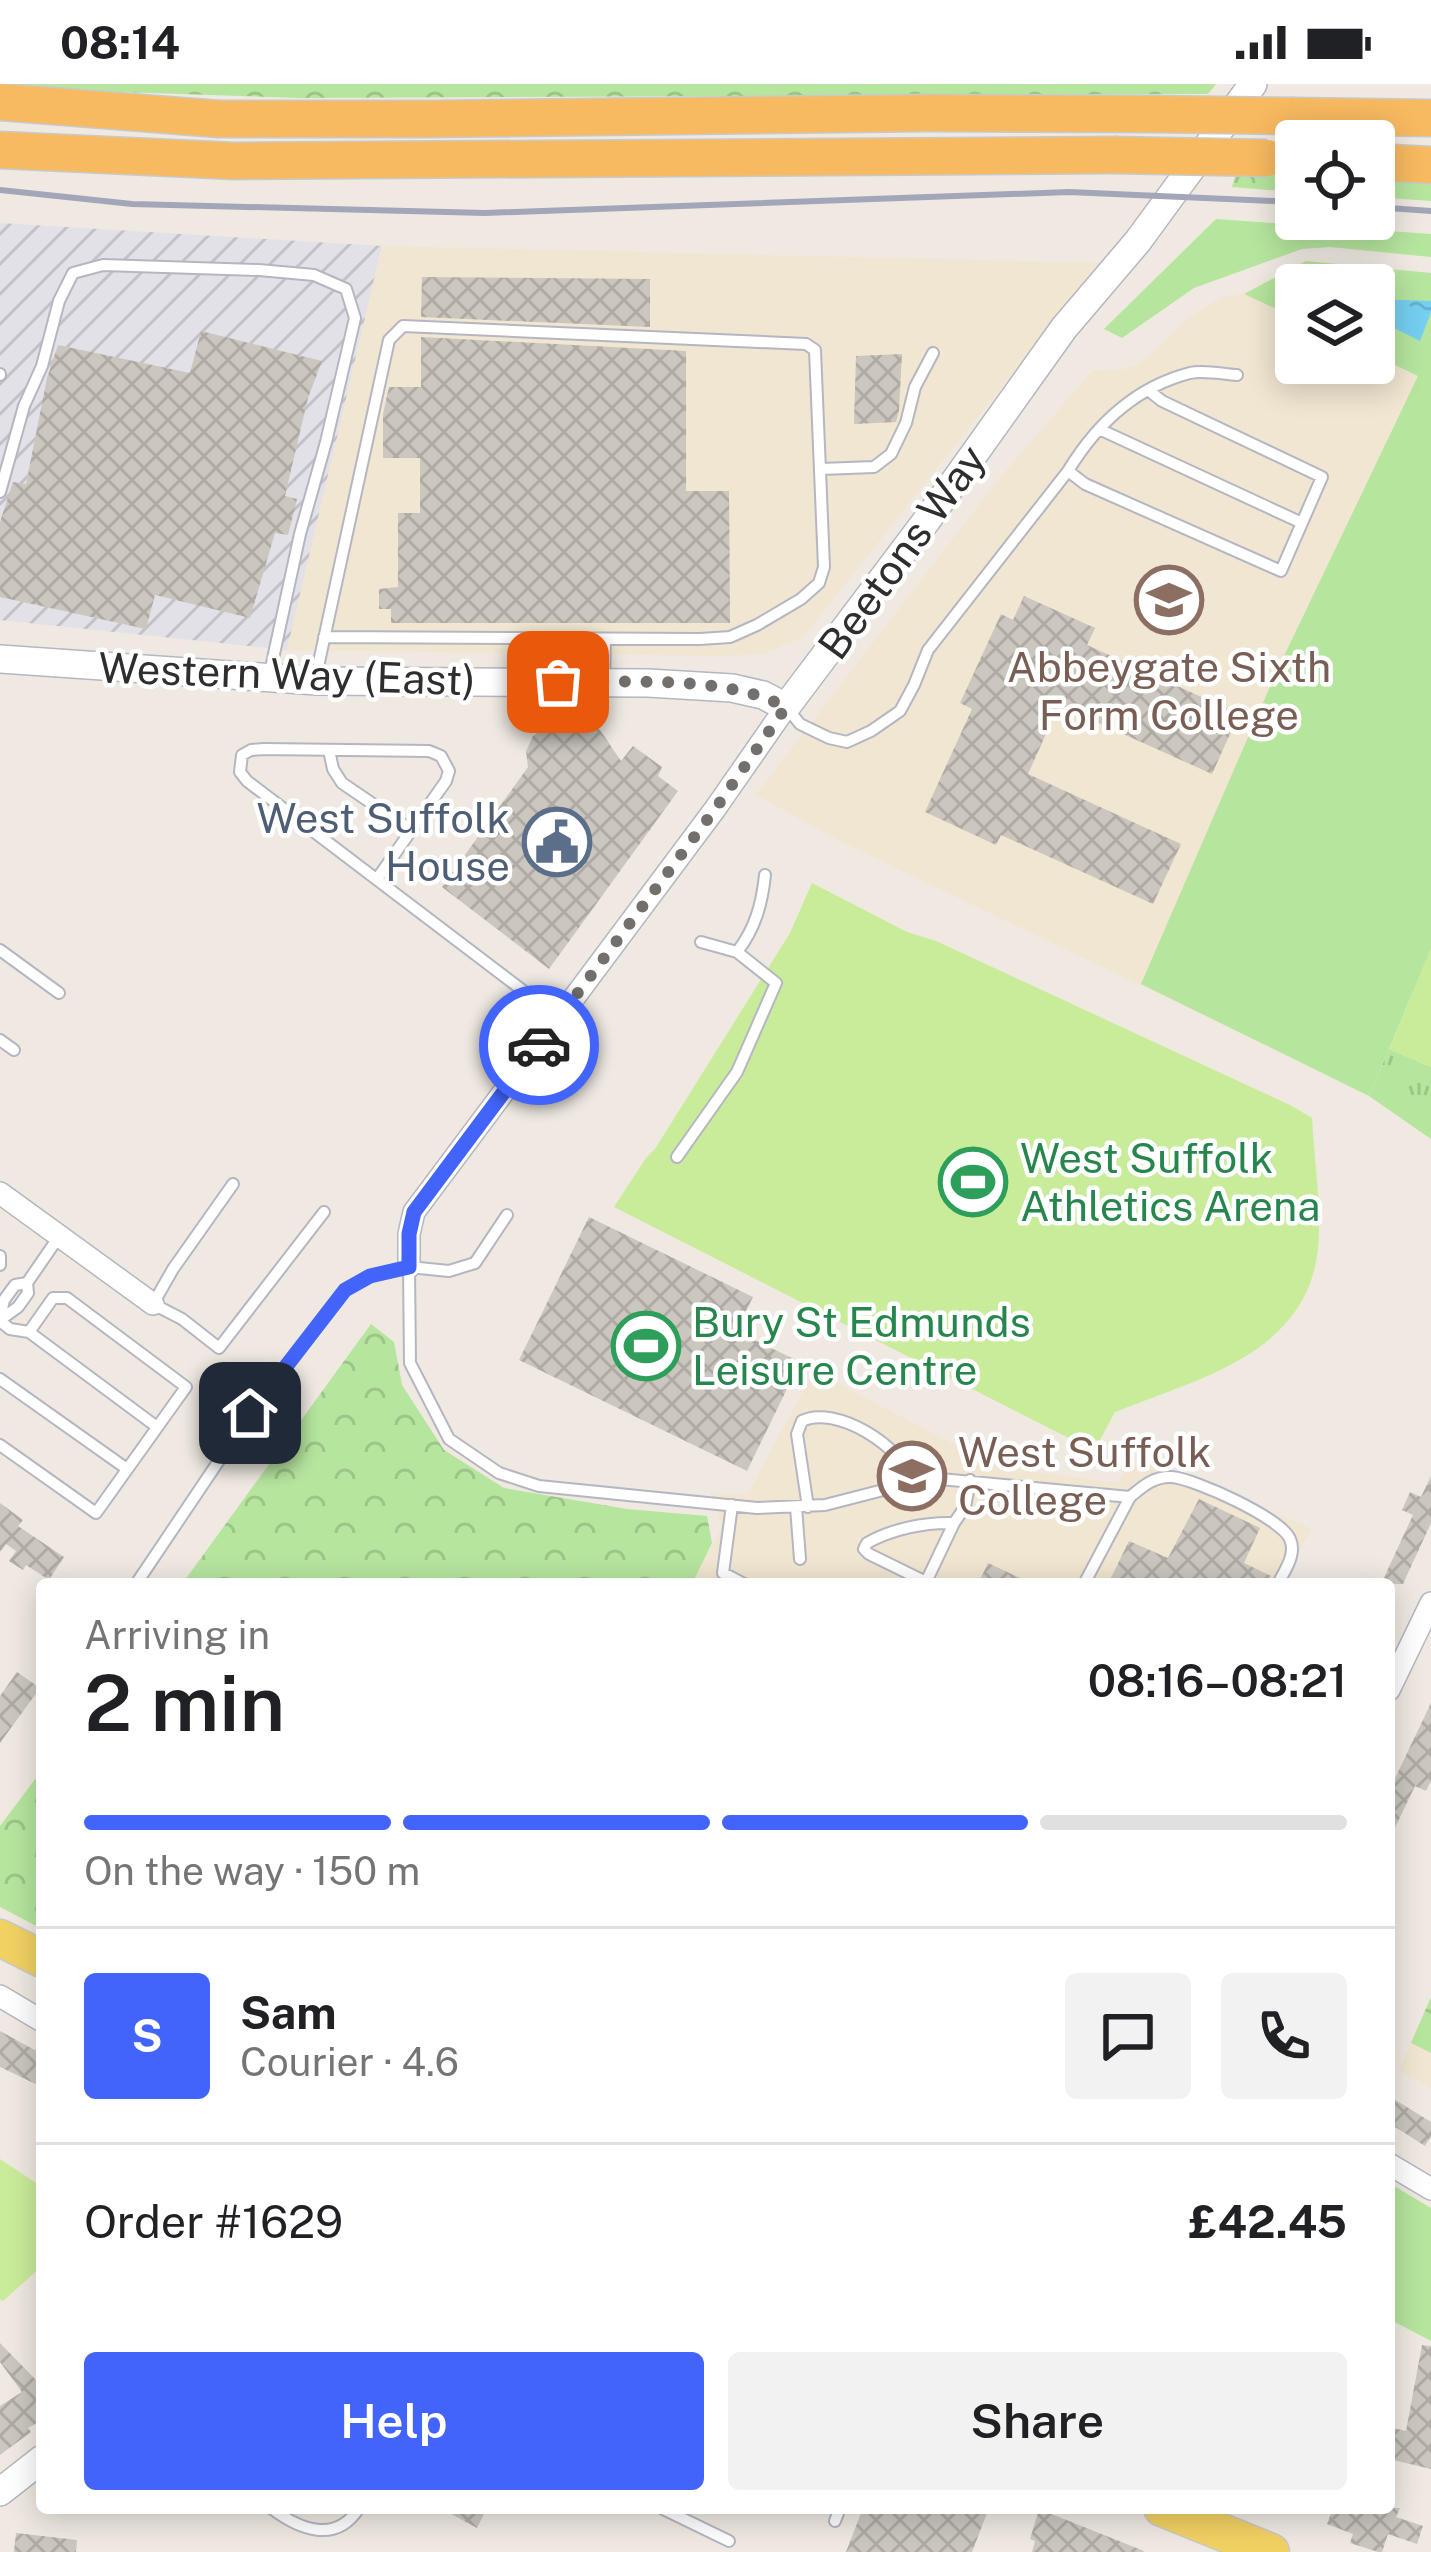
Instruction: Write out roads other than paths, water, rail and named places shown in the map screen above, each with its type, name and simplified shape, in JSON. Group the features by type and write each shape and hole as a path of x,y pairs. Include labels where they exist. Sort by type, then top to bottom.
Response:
{"highway":[{"path":"0,102 219,119 903,113 1431,118"},
{"path":"0,150 235,161 1114,155 1275,159"},
{"path":"1395,163 1431,165"}],"main road":[{"path":"0,1938 36,1956"},
{"path":"1175,2514 1253,2549"}],"street":[{"name":"Beetons Way","path":"409,1267 414,1212 716,808 1064,328 1138,242 1253,84"},
{"name":"Western Way (East)","path":"0,658 317,681 732,688 763,695 786,707"},
{"path":"0,1193 153,1304"},
{"path":"1395,1678 1431,1603"},
{"path":"0,1996 36,2017"},
{"path":"1395,2168 1431,2189"},
{"path":"0,2492 36,2464"}],"lane":[{"path":"0,492 24,406 73,273 103,265 259,270 314,274 346,289 355,318 299,534 269,679"},
{"path":"317,681 324,637 389,340 404,326 806,344 815,350 824,567 819,583 801,599 758,625 730,637 652,640 324,637"},
{"path":"821,469 874,467 891,454 933,353"},
{"path":"786,707 800,724 847,742 900,711 928,650 1086,442 1124,404 1194,372 1237,375"},
{"path":"1068,471 1085,484 1281,571 1322,477 1148,390"},
{"path":"1099,429 1301,523"},
{"path":"604,683 605,639"},
{"path":"377,879 446,781 449,771 441,756 429,751 328,750 251,750 242,755 240,772 247,781 559,1018"},
{"path":"328,750 332,769 342,783 411,830"},
{"path":"737,952 762,904 765,875"},
{"path":"677,1157 737,1072 776,983 737,952 701,942"},
{"path":"0,950 59,993"},
{"path":"0,1040 14,1050"},
{"path":"233,1184 153,1304 182,1319 219,1348 324,1212"},
{"path":"140,1578 250,1413 345,1290 370,1276 409,1267 449,1271 475,1263 507,1215"},
{"path":"60,1235 27,1283 28,1293 0,1320 10,1329 29,1332 157,1427"},
{"path":"409,1267 410,1363 449,1438 499,1473 539,1486 757,1508 802,1507 861,1497 931,1478 1130,1497"},
{"path":"0,1445 96,1513 186,1387 67,1298 53,1298 29,1332"},
{"path":"0,1379 127,1469"},
{"path":"800,1559 797,1434 808,1418 827,1416 883,1442 897,1452 910,1472 911,1483"},
{"path":"1087,1578 1130,1497 1148,1481 1168,1476 1190,1481 1276,1522 1290,1538 1292,1555 1281,1578"},
{"path":"928,1578 964,1507 970,1480"},
{"path":"732,1504 723,1573 733,1578"},
{"path":"918,1578 869,1555 866,1543 927,1523 954,1523"},
{"path":"282,2514 307,2527 327,2530 349,2523 354,2514"},
{"path":"673,2514 728,2541"}],"water":[{"path":"1395,300 1431,301 1420,341 1395,328"}],"railway":[{"path":"0,190 132,204 485,213 1069,192 1275,201"},
{"path":"1395,208 1431,211"}],"place":[{"name":"Abbeygate Sixth Form College","path":"1169,600"},
{"name":"West Suffolk House","path":"557,842"},
{"name":"West Suffolk Athletics Arena","path":"973,1182"},
{"name":"Bury St Edmunds Leisure Centre","path":"646,1346"},
{"name":"West Suffolk College","path":"912,1476"}]}
